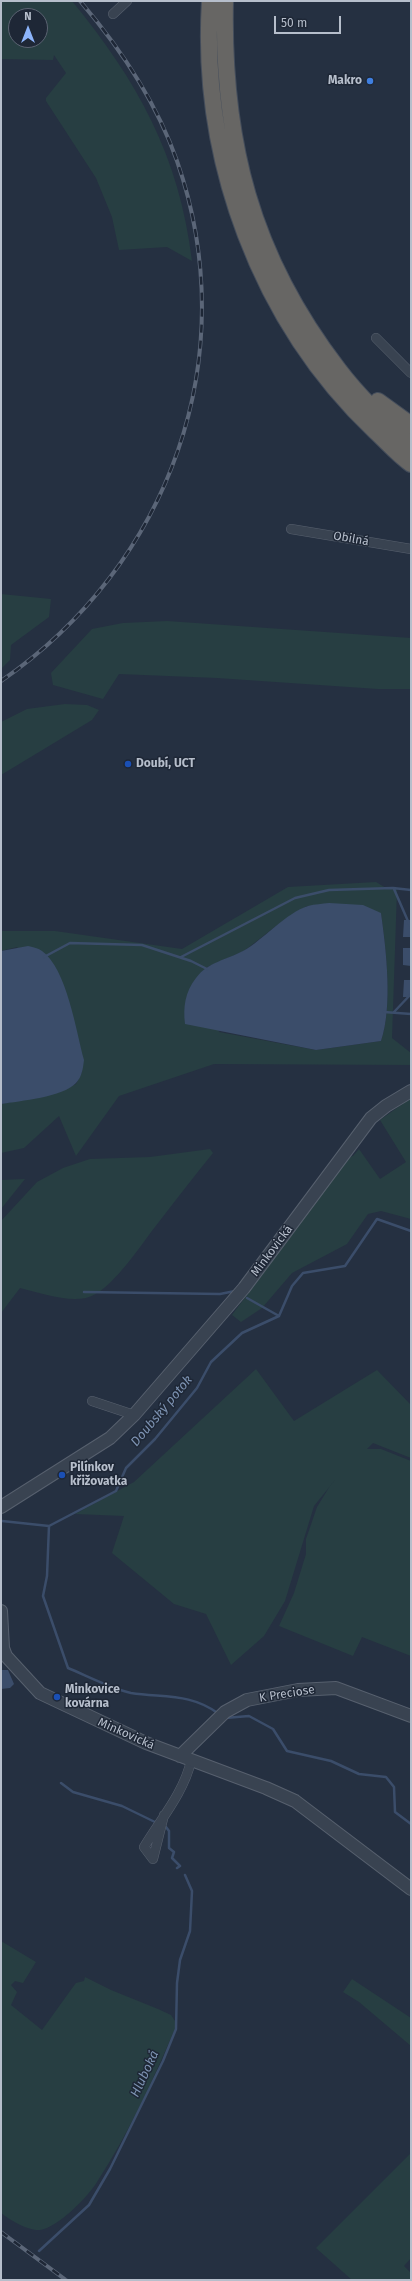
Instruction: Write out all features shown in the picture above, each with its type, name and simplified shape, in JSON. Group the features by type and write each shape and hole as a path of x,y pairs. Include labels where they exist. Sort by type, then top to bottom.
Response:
{"highway":[{"path":"210,1 210,75 215,119 228,180 245,235 261,273 284,316 325,376 355,412 411,464"},
{"path":"225,1 225,66 228,103 235,149 246,190 260,232 278,274 317,341 367,403 411,445"},
{"path":"317,341 386,408 411,425"}],"street":[{"path":"113,14 127,1"},
{"path":"376,338 411,373"},
{"name":"Obilná","path":"291,529 411,549"},
{"name":"Minkovická","path":"1,1507 110,1438 134,1415 244,1288 371,1118 386,1106 411,1091"},
{"path":"92,1401 134,1415"},
{"name":"Minkovická","path":"1,1611 3,1648 6,1656 40,1693 146,1744 266,1788 299,1804 411,1889"},
{"name":"K Preciose","path":"185,1758 221,1716 247,1700 298,1690 336,1688 411,1716"},
{"path":"164,1815 184,1784 185,1758"}],"green space":[{"path":"1,1 72,1 96,31 136,91 166,154 177,187 186,223 192,261 167,247 119,250 112,217 96,178 46,101 46,98 66,73 54,55 53,60 1,59"},
{"path":"1,594 51,599 49,617 11,645 10,660 1,669"},
{"path":"167,621 411,638 411,689 378,689 217,678 119,674 103,699 53,685 51,673 92,629 123,623"},
{"path":"65,704 87,705 99,710 92,720 1,775 1,722 27,709"},
{"path":"376,882 386,888 397,890 392,1038 411,1053 411,1065 214,1064 119,1096 76,1156 59,1116 24,1148 1,1153 1,1104 59,1092 76,1084 82,1072 17,947 1,951 1,931 55,931 182,949 288,887","holes":["307,906 381,913 385,943 388,995 385,1027 381,1041 316,1050 219,1032 205,968 244,951 276,926"]},
{"path":"411,1098 411,1219 381,1211 368,1214 347,1244 292,1273 262,1308 241,1322 232,1315 349,1157 353,1156 359,1149 380,1179 406,1162 380,1120"},
{"path":"210,1149 213,1153 124,1268 105,1287 86,1298 78,1299 61,1298 20,1288 1,1313 1,1221 37,1182 63,1168 90,1159 150,1157"},
{"path":"25,1179 1,1209 1,1180"},
{"path":"256,1369 294,1421 377,1370 411,1405 411,1458 373,1443 367,1449 381,1449 411,1461 411,1656 362,1637 353,1656 279,1626 294,1593 306,1554 306,1539 317,1507 330,1487 314,1506 285,1601 264,1636 231,1665 206,1614 174,1604 112,1553 124,1516 75,1514 134,1482"},
{"path":"1,1941 36,1962 23,1983 15,1981 11,1985 17,1992 11,2005 42,2030 76,1983 84,1981 85,1977 111,1990 171,2015 177,2024 140,2105 120,2144 97,2182 87,2196 72,2211 55,2224 40,2230 25,2227 14,2222 1,2213"},
{"path":"352,1979 411,2018 411,2046 359,2002 343,1992"},
{"path":"411,2153 411,2258 404,2266 411,2273 411,2280 352,2280 316,2248"}],"water":[{"path":"329,903 363,905 381,913 385,943 388,995 385,1027 381,1041 316,1050 185,1024 184,1012 187,994 192,983 206,968 243,951 258,941 283,920 300,909 311,905"},
{"path":"404,920 411,920 411,937 403,937"},
{"path":"28,946 42,951 51,960 58,972 74,1018 84,1060 83,1066 78,1081 70,1088 41,1098 1,1104 1,951"},
{"path":"403,948 411,948 411,966 403,965"},
{"path":"404,980 411,980 411,997 403,997"},
{"path":"1,1670 8,1670 14,1684 10,1688 1,1689"}],"waterway":[{"path":"181,957 295,898 329,890 393,888 411,890"},
{"path":"394,889 411,928"},
{"path":"44,957 70,943 142,945 191,961 207,969"},
{"path":"394,1012 411,994"},
{"path":"384,1012 411,1014"},
{"name":"Doubský potok","path":"219,1714 209,1707 188,1699 124,1691 68,1668 43,1596 47,1576 49,1526 116,1491 126,1468 155,1439 197,1388 211,1362 242,1333 279,1316 292,1286 303,1273 345,1266 377,1219 411,1231"},
{"path":"84,1292 220,1294 235,1291"},
{"path":"247,1298 279,1316"},
{"path":"2,1521 49,1526"},
{"name":"Doubský potok","path":"225,1718 249,1716 273,1729 287,1751 331,1761 359,1774 386,1777 394,1787 395,1812 411,1824"},
{"name":"Hluboká","path":"61,1783 73,1792 122,1806 157,1823"},
{"name":"Hluboká","path":"166,1827 169,1831 169,1848 174,1852 172,1858 180,1866 177,1868"},
{"name":"Hluboká","path":"39,2251 89,2205 110,2169 163,2061 176,2029 177,1983 180,1960 190,1931 192,1891 185,1875"}],"railway":[{"path":"1,681 60,633 109,578 149,517 178,451 196,381 202,308 196,235 177,161 159,117 136,76 110,38 80,1"},
{"path":"1,2232 66,2280"}],"place":[{"name":"Makro","path":"370,81"},
{"name":"Doubí, UCT","path":"128,764"},
{"name":"Pilínkov křižovatka","path":"62,1475"},
{"name":"Minkovice kovárna","path":"57,1697"}]}
